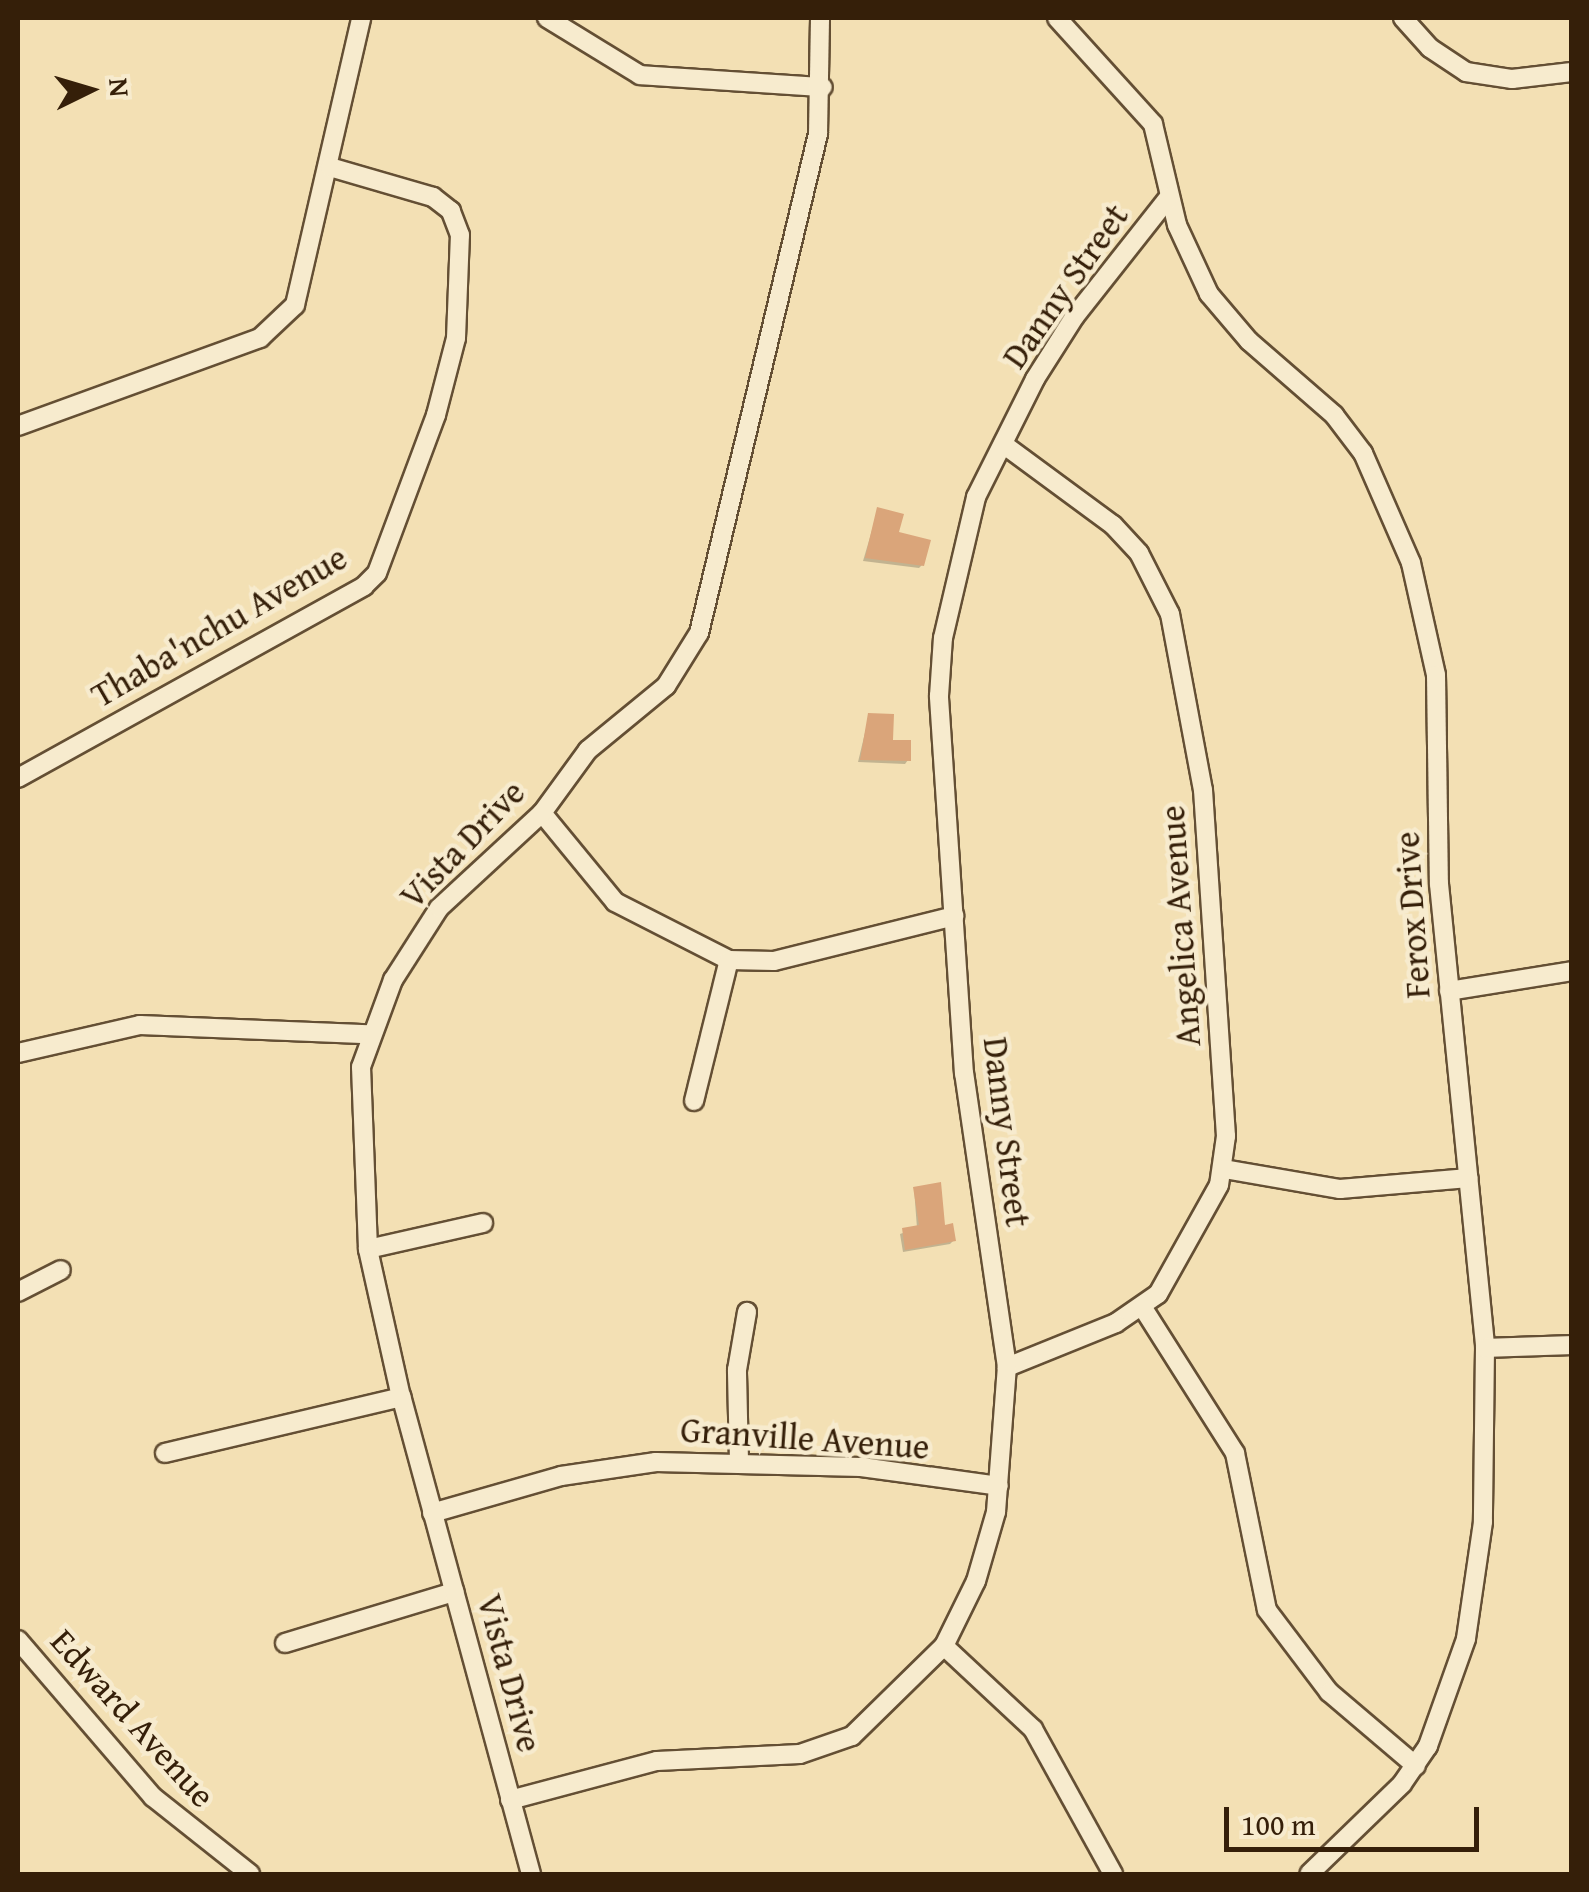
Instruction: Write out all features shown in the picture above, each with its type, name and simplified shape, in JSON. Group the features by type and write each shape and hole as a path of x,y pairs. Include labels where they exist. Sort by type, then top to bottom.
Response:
{"street":[{"path":"18,426 277,326 305,281 360,18"},
{"path":"547,18 640,75 823,87"},
{"name":"Vista Drive","path":"531,1874 400,1398 368,1249 361,1100 368,1034 416,938 439,908 542,813 588,750 666,686 699,633 792,255 823,87 820,18"},
{"name":"Ferox Drive","path":"1057,18 1148,116 1169,198 1196,272 1225,316 1356,440 1411,563 1439,707 1438,873 1485,1348 1486,1491 1472,1611 1442,1715 1416,1766 1309,1874"},
{"path":"1403,18 1430,48 1466,72 1512,79 1572,72"},
{"name":"Thaba'nchu Avenue","path":"18,778 377,573 436,415 456,338 460,235 451,211 432,197 330,167"},
{"name":"Danny Street","path":"510,1800 657,1761 824,1748 874,1717 944,1646 976,1581 1000,1486 1006,1366 970,1133 939,696 943,638 967,524 1003,444 1052,350 1169,198"},
{"name":"Angelica Avenue","path":"1003,444 1113,524 1148,568 1170,614 1203,790 1222,1038 1224,1168 1206,1215 1143,1308"},
{"path":"542,813 615,902 729,960 774,961 954,916"},
{"path":"694,1101 729,960"},
{"path":"1449,991 1572,971"},
{"path":"18,1053 140,1025 368,1034"},
{"path":"1224,1168 1340,1189 1468,1178"},
{"path":"368,1249 483,1223"},
{"path":"18,1292 62,1270"},
{"path":"1006,1366 1143,1308 1235,1453 1267,1610 1329,1692 1416,1766"},
{"path":"739,1461 737,1370 747,1312"},
{"path":"1485,1348 1572,1345"},
{"path":"164,1453 400,1398"},
{"name":"Granville Avenue","path":"432,1513 612,1466 739,1461 861,1467 1000,1486"},
{"path":"285,1643 454,1592"},
{"name":"Edward Avenue","path":"18,1640 153,1797 250,1874"},
{"path":"944,1646 1032,1728 1113,1874"}],"building":[{"path":"877,507 904,514 899,532 931,540 924,566 865,558"},
{"path":"868,713 894,714 893,740 911,740 911,761 860,760"},
{"path":"941,1182 945,1225 953,1223 956,1241 905,1250 902,1228 919,1225 913,1187"}]}
